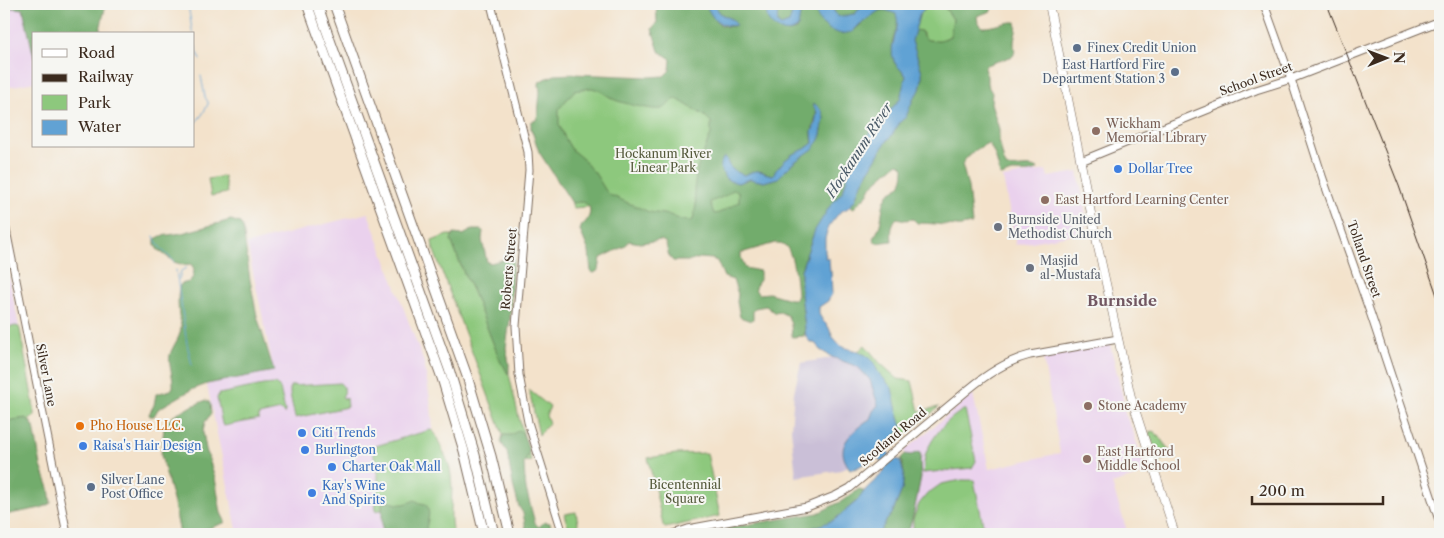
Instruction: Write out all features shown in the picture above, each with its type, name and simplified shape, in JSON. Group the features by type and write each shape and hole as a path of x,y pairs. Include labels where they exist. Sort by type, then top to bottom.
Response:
{"highway":[{"path":"307,4 442,378 468,466 484,534"},
{"path":"317,4 451,375 476,460 494,534"},
{"path":"322,4 458,380 479,452 499,534"},
{"path":"334,4 467,376 491,456 510,534"}],"main road":[{"name":"Roberts Street","path":"491,4 528,152 529,170 516,326 519,375 528,422 563,534"},
{"path":"1049,4 1131,398 1174,534"},
{"name":"Tolland Street","path":"1264,4 1291,78 1323,179 1371,315 1440,523"},
{"name":"School Street","path":"1081,161 1256,90 1440,21"},
{"name":"Silver Lane","path":"4,220 67,534"},
{"name":"Scotland Road","path":"673,534 688,529 807,507 822,502 850,488 986,375 1009,362 1030,355 1118,339"}],"shaded area":[{"path":"4,7 23,8 32,48 32,82 4,88"},
{"name":"East Hartford Learning Center","path":"1046,170 1048,177 1078,172 1087,221 1086,226 1079,233 1016,245 1003,178"},
{"path":"368,213 424,363 431,405 433,431 373,448 378,474 375,511 401,506 408,534 238,534 207,385 228,379 274,371 247,244"},
{"path":"4,251 19,327 4,328"},
{"name":"East Hartford Middle School","path":"1110,344 1125,414 1133,431 1146,473 1112,484 1128,534 898,534 913,465 904,451 973,394 989,469 1060,453 1043,357"},
{"path":"832,357 858,367 870,380 878,405 870,419 846,441 843,449 844,459 848,466 841,470 796,477 791,429 794,392 801,363"}],"green space":[{"path":"808,3 814,5 820,20 827,27 843,31 852,32 881,10 897,14 899,20 892,44 894,62 906,76 900,99 860,146 843,191 830,206 813,236 801,270 804,336 792,337 788,316 780,312 775,313 766,306 753,310 753,319 751,321 740,317 737,302 738,294 733,280 724,277 717,261 700,258 691,261 673,261 669,255 666,243 661,240 640,243 629,241 625,246 601,258 599,270 594,273 591,272 589,252 580,230 590,211 588,205 584,202 572,203 539,152 531,128 531,122 536,120 538,114 539,84 540,81 555,75 664,76 670,70 671,59 659,51 652,29 657,22 656,4 706,4 710,13 721,25 734,26 730,18 721,14 713,4 769,4 767,17 788,32 796,30 801,9","holes":["591,88 615,100 657,109 663,108 677,99 705,116 711,122 711,134 697,169 694,190 696,205 693,220 681,220 670,215 649,212 610,195 606,191 595,173 572,150 559,124 559,109 574,91","816,110 824,118 820,140 778,178 764,182 750,179 738,183 724,175 720,167 727,159 730,168 738,173 745,175 760,171 773,175 784,161 813,143 812,131","736,190 739,192 739,202 714,214 710,202","775,243 780,243 787,247 794,267 797,295 795,299 769,293 759,294 755,287 760,280 760,271 745,268 741,253"]},
{"path":"4,4 106,4 99,32 32,32 32,48 23,9 4,7"},
{"path":"780,4 795,4 789,23 781,26 778,24 777,19"},
{"path":"830,4 863,4 855,14 841,17 837,16"},
{"path":"927,4 940,4 946,9 953,19 950,36 940,41 927,40 923,37 923,33 915,30 919,16"},
{"path":"940,4 992,4 991,11 977,16 978,23 982,27 1016,22 1015,51 1013,56 986,65 984,69 987,76 987,84 992,93 991,103 999,129 999,140 1004,162 1007,167 1031,167 1038,169 1029,172 1012,172 1000,176 994,154 988,143 973,152 962,164 968,187 972,224 959,226 917,223 913,219 897,218 893,225 892,241 876,243 873,238 881,222 883,206 889,194 902,182 904,167 898,163 895,165 872,185 867,195 855,207 850,206 882,148 906,116 914,97 920,90 922,72 912,41 915,30 921,31 927,40 941,40 950,36 953,19"},
{"name":"Hockanum River Linear Park","path":"668,86 764,144 796,271 787,243 598,206 573,208 569,193 534,137 531,128 561,88"},
{"path":"224,176 227,193 211,196 208,179"},
{"path":"231,220 240,223 243,228 257,316 274,371 207,384 191,390 158,409 154,416 150,416 156,394 171,390 173,387 170,355 181,330 178,307 179,289 181,284 189,282 193,277 194,269 191,264 183,265 174,262 157,249 155,239"},
{"path":"472,230 483,231 482,240 487,262 491,263 513,257 514,259 506,348 509,374 501,363 451,240 454,234 463,235"},
{"path":"452,235 452,242 463,271 501,362 509,374 531,461 514,464 433,248 432,241"},
{"path":"16,326 20,330 35,416 29,420 19,419 4,424 4,328"},
{"path":"865,345 880,363 898,379 912,381 919,411 939,407 882,453 885,397 852,357"},
{"path":"340,383 343,386 344,393 342,397 346,398 347,407 295,418 290,386"},
{"path":"275,384 280,388 284,414 281,410 259,415 259,419 224,426 222,424 217,398 219,394"},
{"path":"529,390 550,407 546,415 549,423 539,435"},
{"path":"206,400 210,403 211,414 205,422 203,432 215,478 221,513 225,521 201,531 180,534 161,455 164,428 166,423 177,413"},
{"path":"965,409 976,461 972,468 923,473 926,453 933,440 947,422"},
{"path":"26,418 34,427 41,466 49,488 51,503 41,508 4,515 4,424 12,420"},
{"path":"430,430 436,435 450,471 453,534 408,534 401,506 375,511 378,474 372,447"},
{"path":"519,430 526,441 529,452 524,464 525,481 535,523 539,527 544,522 550,523 553,534 527,534 523,513 519,507 513,485 507,452 501,442 503,435 511,435"},
{"path":"1151,431 1155,432 1174,456 1158,461 1149,433"},
{"path":"919,452 921,455 921,477 908,534 879,534 892,514 902,490 904,473 901,458 905,454 911,455"},
{"name":"Bicentennial Square","path":"707,453 720,516 665,528 648,458 676,454"},
{"path":"974,480 985,534 913,534 913,519 919,504 927,494 941,484"},
{"path":"859,489 863,490 863,494 840,516 800,534 704,534 714,530 818,513 842,501"},
{"path":"415,500 426,504 428,507 429,516 426,528 429,534 385,534 382,529 382,503 403,504"},
{"path":"576,512 580,534 570,534 564,514"}],"water":[{"path":"706,4 713,4 721,14 733,20 736,25 721,24 710,13"},
{"path":"769,4 780,4 777,19 778,24 781,26 789,23 795,4 806,4 801,9 798,27 794,30 785,31 772,25 767,15"},
{"name":"Hockanum River","path":"812,4 830,4 837,16 841,17 855,14 863,4 927,4 919,16 912,41 922,72 920,90 914,97 906,117 900,122 882,148 859,188 855,200 848,208 840,212 828,227 825,239 825,258 829,259 832,294 828,301 819,307 819,314 841,346 866,355 874,363 878,372 892,388 902,427 888,444 887,451 894,459 900,460 904,474 902,490 892,514 879,534 800,534 834,520 857,501 866,489 884,472 885,466 878,458 870,460 854,469 850,469 846,462 843,450 844,445 855,431 870,419 878,405 870,380 858,367 832,357 820,350 816,344 810,342 806,337 801,293 801,270 815,230 830,206 843,191 860,146 900,99 906,76 895,63 892,55 897,26 896,14 880,10 852,32 841,34 830,30 820,22"},
{"path":"815,104 822,111 824,118 820,140 813,149 793,163 778,178 764,182 750,179 738,183 725,178 720,167 724,157 731,167 742,174 760,171 773,175 784,161 813,143 812,132 817,112 812,105"}],"waterway":[{"path":"188,4 193,32"},
{"path":"195,45 200,60"},
{"path":"195,123 208,104 201,76"},
{"path":"154,236 160,247 174,262"},
{"path":"179,279 181,271 186,268"},
{"path":"176,270 192,365"}],"railway":[{"path":"1327,4 1399,186 1440,304"}],"place":[{"name":"Finex Credit Union","path":"1077,48"},
{"name":"East Hartford Fire Department Station 3","path":"1175,72"},
{"name":"Wickham Memorial Library","path":"1096,131"},
{"name":"Dollar Tree","path":"1118,169"},
{"name":"East Hartford Learning Center","path":"1045,200"},
{"name":"Burnside United Methodist Church","path":"998,227"},
{"name":"Masjid al-Mustafa","path":"1030,268"},
{"name":"Stone Academy","path":"1088,406"},
{"name":"Pho House LLC.","path":"80,426"},
{"name":"Citi Trends","path":"302,433"},
{"name":"Raisa's Hair Design","path":"83,446"},
{"name":"Burlington","path":"305,450"},
{"name":"East Hartford Middle School","path":"1087,459"},
{"name":"Charter Oak Mall","path":"332,467"},
{"name":"Silver Lane Post Office","path":"91,487"},
{"name":"Kay's Wine And Spirits","path":"312,493"}],"district":[{"name":"Burnside","path":"1122,301"}]}
